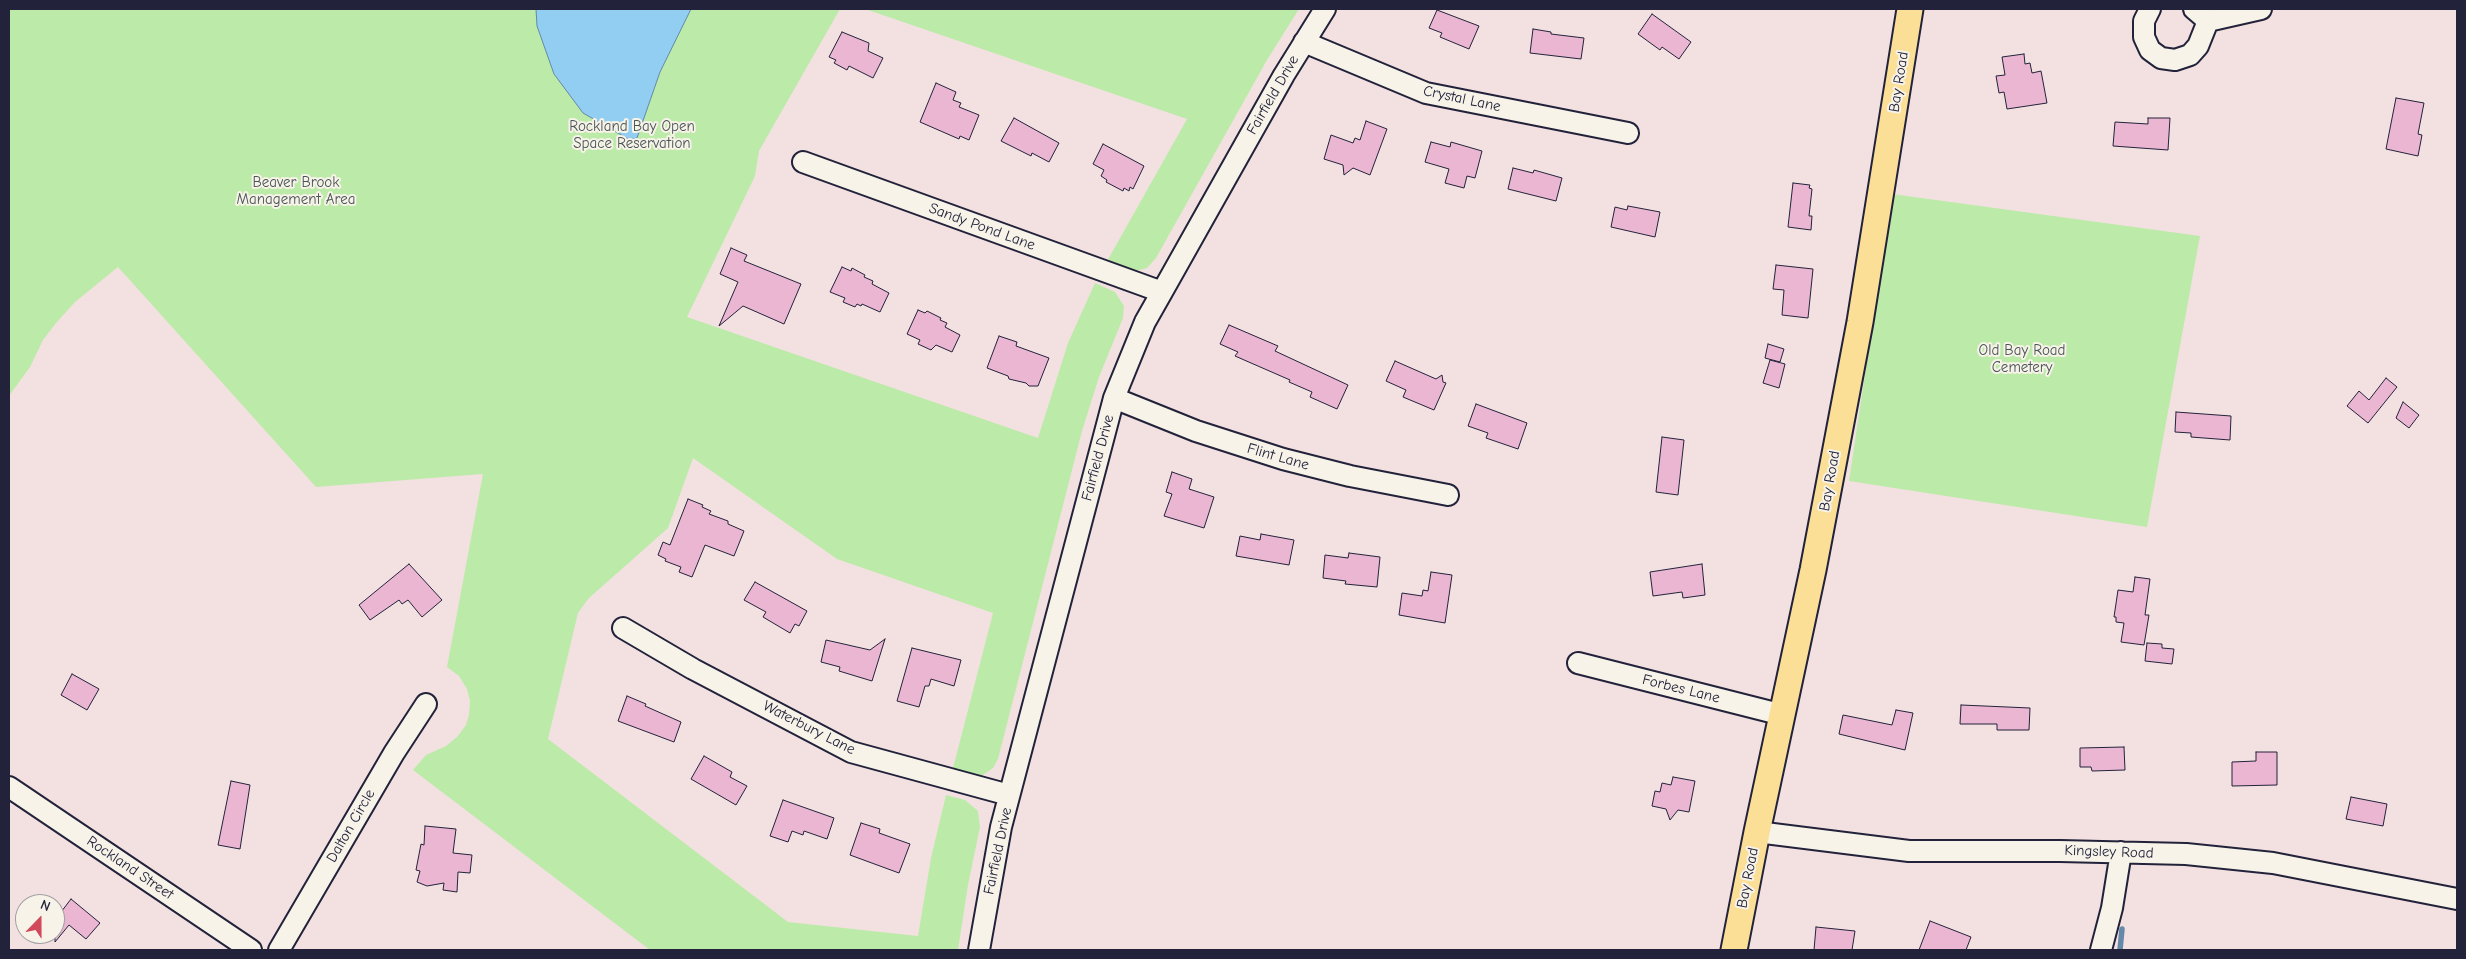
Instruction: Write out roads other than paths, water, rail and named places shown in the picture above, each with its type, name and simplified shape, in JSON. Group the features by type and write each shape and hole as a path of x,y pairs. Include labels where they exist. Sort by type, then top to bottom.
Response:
{"main road":[{"name":"Bay Road","path":"1734,950 1813,570 1860,322 1910,9"}],"street":[{"name":"Fairfield Drive","path":"979,950 992,872 1010,795 1114,398 1145,322 1304,42 1325,9"},
{"path":"2150,9 2144,21 2144,37 2150,50 2162,58 2176,60 2190,55 2198,46 2201,15 2261,9"},
{"name":"Crystal Lane","path":"1304,42 1426,93 1628,133"},
{"name":"Sandy Pond Lane","path":"803,162 1162,292"},
{"name":"Flint Lane","path":"1114,398 1196,432 1283,459 1350,476 1448,494"},
{"name":"Waterbury Lane","path":"623,628 693,668 851,752 1010,795"},
{"name":"Forbes Lane","path":"1578,663 1783,715"},
{"name":"Dalton Circle","path":"279,950 394,753 426,704"},
{"name":"Rockland Street","path":"9,787 251,950"},
{"name":"Kingsley Road","path":"1757,832 1909,851 2186,854 2273,863 2457,899"},
{"path":"2101,950 2112,908 2121,852"}],"water":[{"path":"536,9 691,9 660,72 637,138 630,140 583,113 554,74 537,26"}],"waterway":[{"path":"2120,950 2122,929"}],"park label":[{"name":"Rockland Bay Open Space Reservation","path":"632,136"},
{"name":"Beaver Brook Management Area","path":"296,192"},
{"name":"Old Bay Road Cemetery","path":"2022,360"}]}
